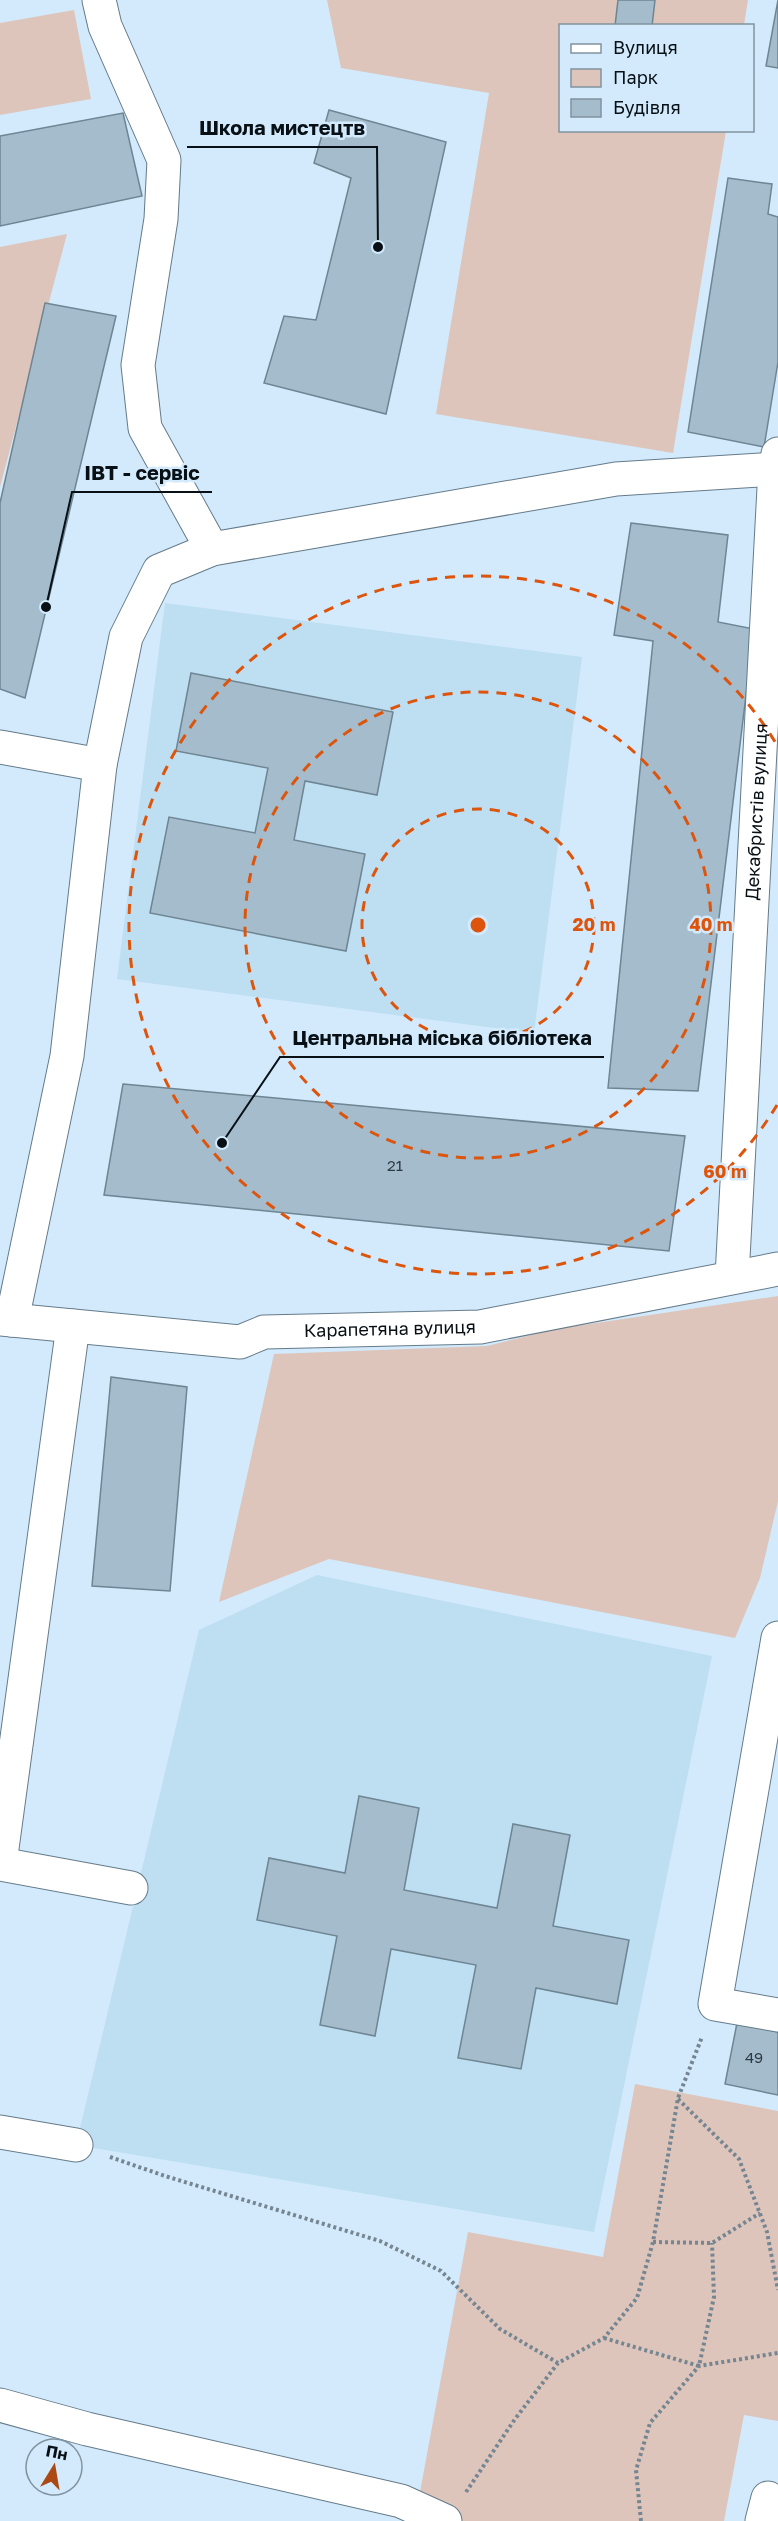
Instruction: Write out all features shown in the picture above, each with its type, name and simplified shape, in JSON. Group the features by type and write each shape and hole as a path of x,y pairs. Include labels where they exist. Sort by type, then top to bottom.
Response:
{"street":[{"path":"99,0 105,26 164,160 161,219 138,365 145,428 212,549"},
{"path":"6,1319 67,1056 100,765 126,636 159,570 212,549 616,479 777,461"},
{"name":"Декабристів вулиця","path":"732,1277 777,461"},
{"path":"0,747 100,765"},
{"name":"Карапетяна вулиця","path":"6,1319 240,1342 264,1332 480,1327 778,1269"},
{"path":"73,1326 0,1864 131,1888"},
{"path":"778,1638 715,2004 778,2015"},
{"path":"0,2132 76,2145"},
{"path":"0,2404 87,2429 400,2501 455,2511"}],"path":[{"path":"455,2511 514,2419 558,2363 604,2338 637,2298 653,2242 678,2098 715,2004"},
{"path":"678,2098 739,2159 767,2232 778,2290"},
{"path":"76,2145 165,2176 380,2241 441,2271 500,2329 558,2363"},
{"path":"653,2242 712,2243 760,2213"},
{"path":"641,2521 636,2470 650,2423 699,2366 714,2297 712,2243"},
{"path":"604,2338 699,2366 778,2353"}],"shaded area":[{"path":"165,603 582,657 534,1033 117,979"},
{"path":"317,1575 712,1656 594,2232 76,2145 199,1630"}],"green space":[{"path":"327,0 748,0 744,24 559,24 559,132 726,132 673,453 436,414 489,93 341,68"},
{"path":"74,10 91,99 0,115 0,23"},
{"path":"67,234 0,487 0,247"},
{"path":"778,1296 778,1501 760,1578 735,1638 329,1559 219,1602 274,1354 487,1346 556,1329"},
{"path":"635,2084 778,2111 778,2421 744,2415 724,2521 428,2521 415,2519 468,2232 603,2257"}],"building":[{"path":"618,0 655,0 652,24 615,24"},
{"path":"778,0 778,68 766,66"},
{"path":"329,110 446,142 386,414 264,383 284,316 316,320 351,178 314,163"},
{"path":"123,113 142,196 0,226 0,136"},
{"path":"728,178 772,184 768,214 778,217 778,362 764,447 688,432"},
{"path":"45,303 116,316 25,698 0,689 0,503"},
{"path":"631,523 728,535 718,622 754,629 698,1091 608,1088 653,641 614,635"},
{"path":"191,673 393,712 377,795 305,781 294,840 365,854 346,951 150,913 169,817 255,833 268,768 176,751"},
{"path":"123,1084 685,1136 669,1251 104,1195"},
{"path":"111,1377 187,1387 170,1591 92,1586"},
{"path":"359,1796 419,1808 404,1890 497,1908 513,1824 570,1835 553,1926 629,1940 617,2004 536,1988 521,2069 458,2058 476,1965 391,1949 375,2036 320,2025 337,1936 257,1920 269,1858 345,1873"},
{"path":"737,2023 778,2032 778,2095 725,2084"}],"place":[{"name":"Школа мистецтв","path":"378,247"},
{"name":"ІВТ - сервіс","path":"46,607"},
{"name":"Центральна міська бібліотека","path":"222,1143"}]}
